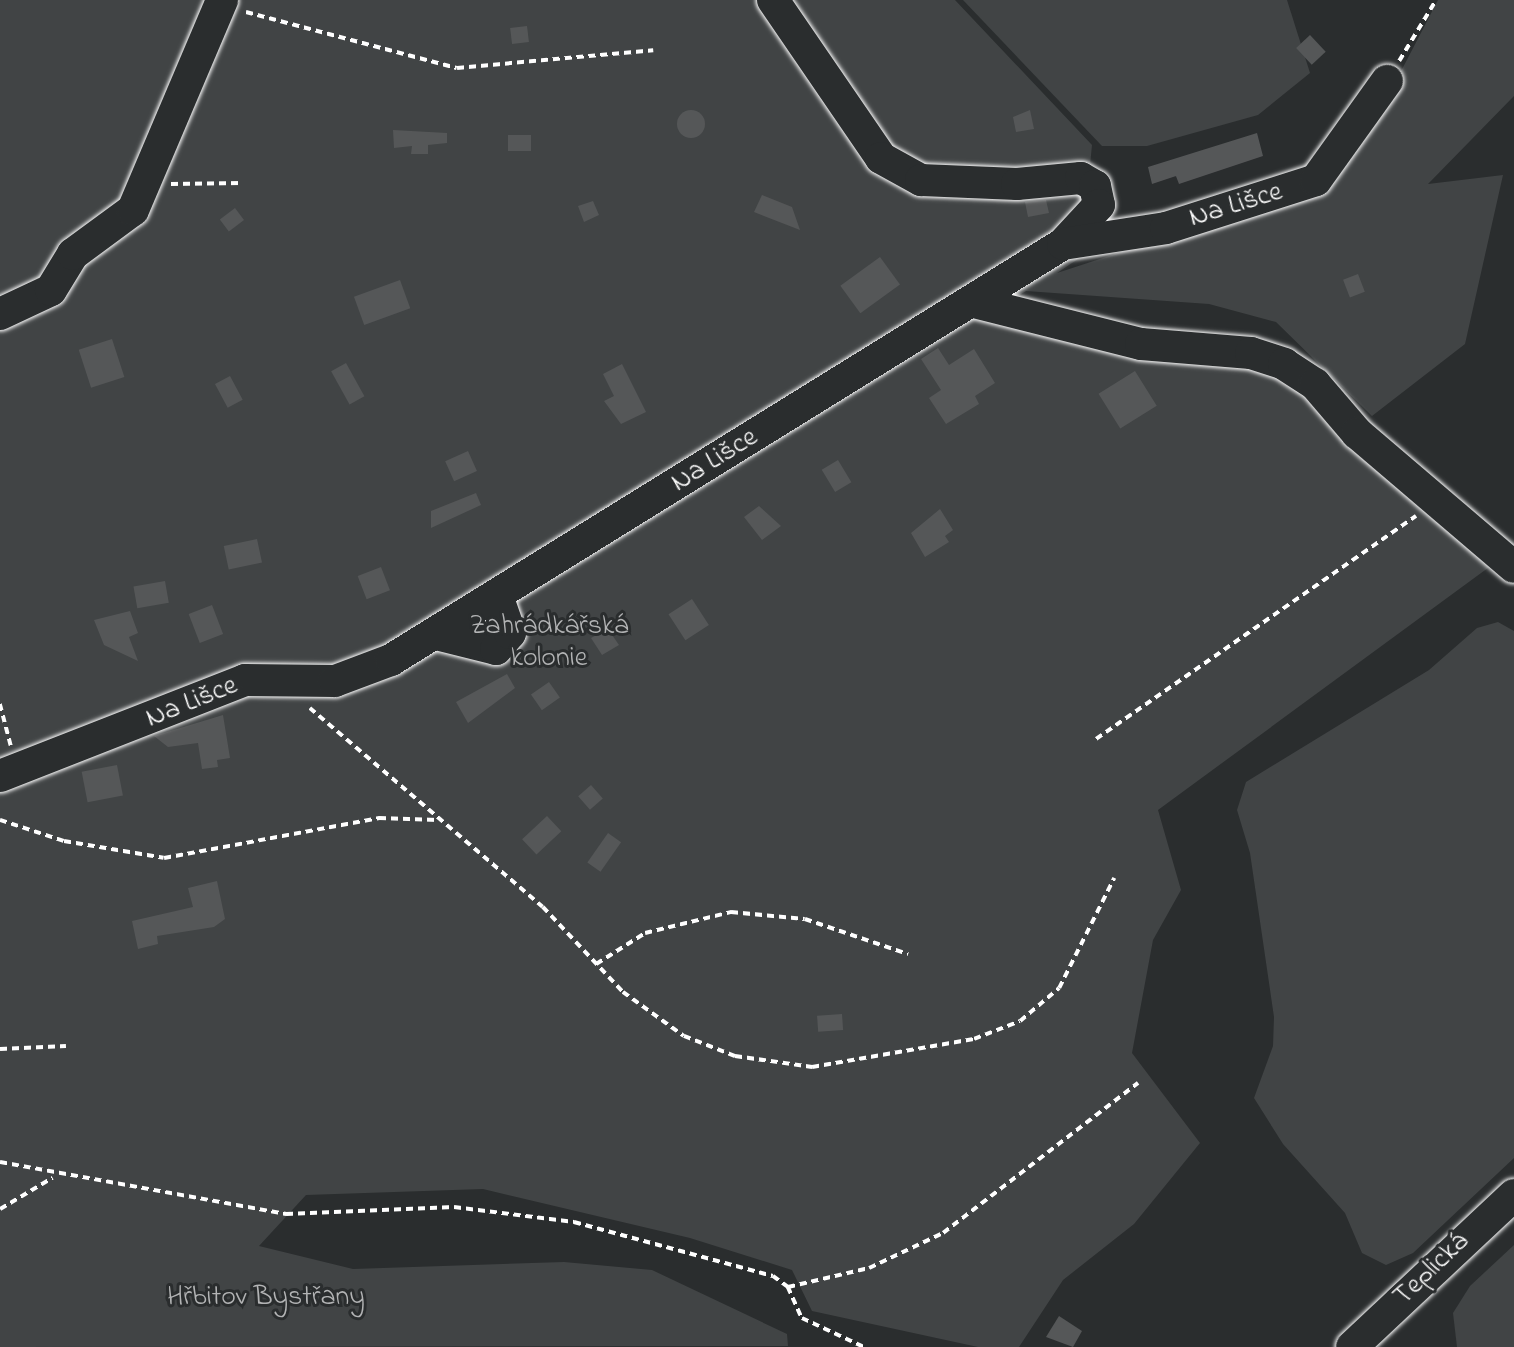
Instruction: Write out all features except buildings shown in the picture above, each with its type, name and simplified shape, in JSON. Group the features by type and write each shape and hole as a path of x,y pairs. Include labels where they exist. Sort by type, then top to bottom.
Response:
{"street":[{"path":"773,0 881,158 920,180 1017,184 1081,178 1096,186 1099,205 1062,244"},
{"path":"0,314 51,290 73,254 133,210 154,184 226,4"},
{"name":"Na Lišce","path":"9,774 245,680 335,681 391,660 974,302 1062,244 1166,228 1316,180 1387,81"},
{"path":"974,302 1141,344 1251,354 1284,364 1315,384 1357,433 1514,567"},
{"path":"436,634 496,649 510,633 496,596"},
{"name":"Teplická","path":"1352,1347 1514,1195"}],"path":[{"path":"1387,81 1436,0"},
{"path":"226,4 457,68 653,50"},
{"path":"154,184 242,183"},
{"path":"1096,739 1436,503"},
{"path":"0,704 9,774"},
{"path":"306,704 438,820 543,907 623,992 684,1036 735,1056 812,1067 906,1054 974,1039 1030,1013 1059,988 1114,878"},
{"path":"0,820 64,841 164,858 379,818 438,820"},
{"path":"596,964 645,933 731,912 805,919 908,954"},
{"path":"0,1049 66,1046"},
{"path":"788,1287 869,1268 943,1233 1138,1083"},
{"path":"0,1162 54,1177 286,1214 454,1207 538,1216 635,1236 773,1276 788,1287 802,1318 864,1347"},
{"path":"0,1209 54,1177"}],"green space":[{"name":"Zahrádkářská kolonie","path":"0,0 955,0 1092,145 1081,257 1057,273 1320,187 1398,77 1438,0 1514,0 1514,96 1428,184 1503,175 1465,344 1372,416 1276,322 1209,304 1026,291 989,313 1278,373 1311,394 1492,565 1158,810 1181,890 1153,940 1132,1053 1200,1143 1134,1224 1063,1280 1019,1347 978,1347 812,1311 792,1270 690,1238 483,1189 306,1195 259,1246 353,1269 564,1262 652,1270 787,1334 788,1346 0,1347"},
{"path":"963,0 1287,0 1310,73 1258,115 1147,146 1102,146"},
{"path":"1498,622 1514,631 1514,1158 1413,1253 1386,1265 1362,1253 1345,1213 1283,1144 1254,1098 1273,1046 1274,1017 1250,853 1237,810 1246,782 1429,670 1477,628"},
{"path":"1514,1245 1514,1347 1457,1347 1453,1313 1470,1286"}],"park label":[{"name":"Hřbitov Bystřany","path":"266,1298"}]}
